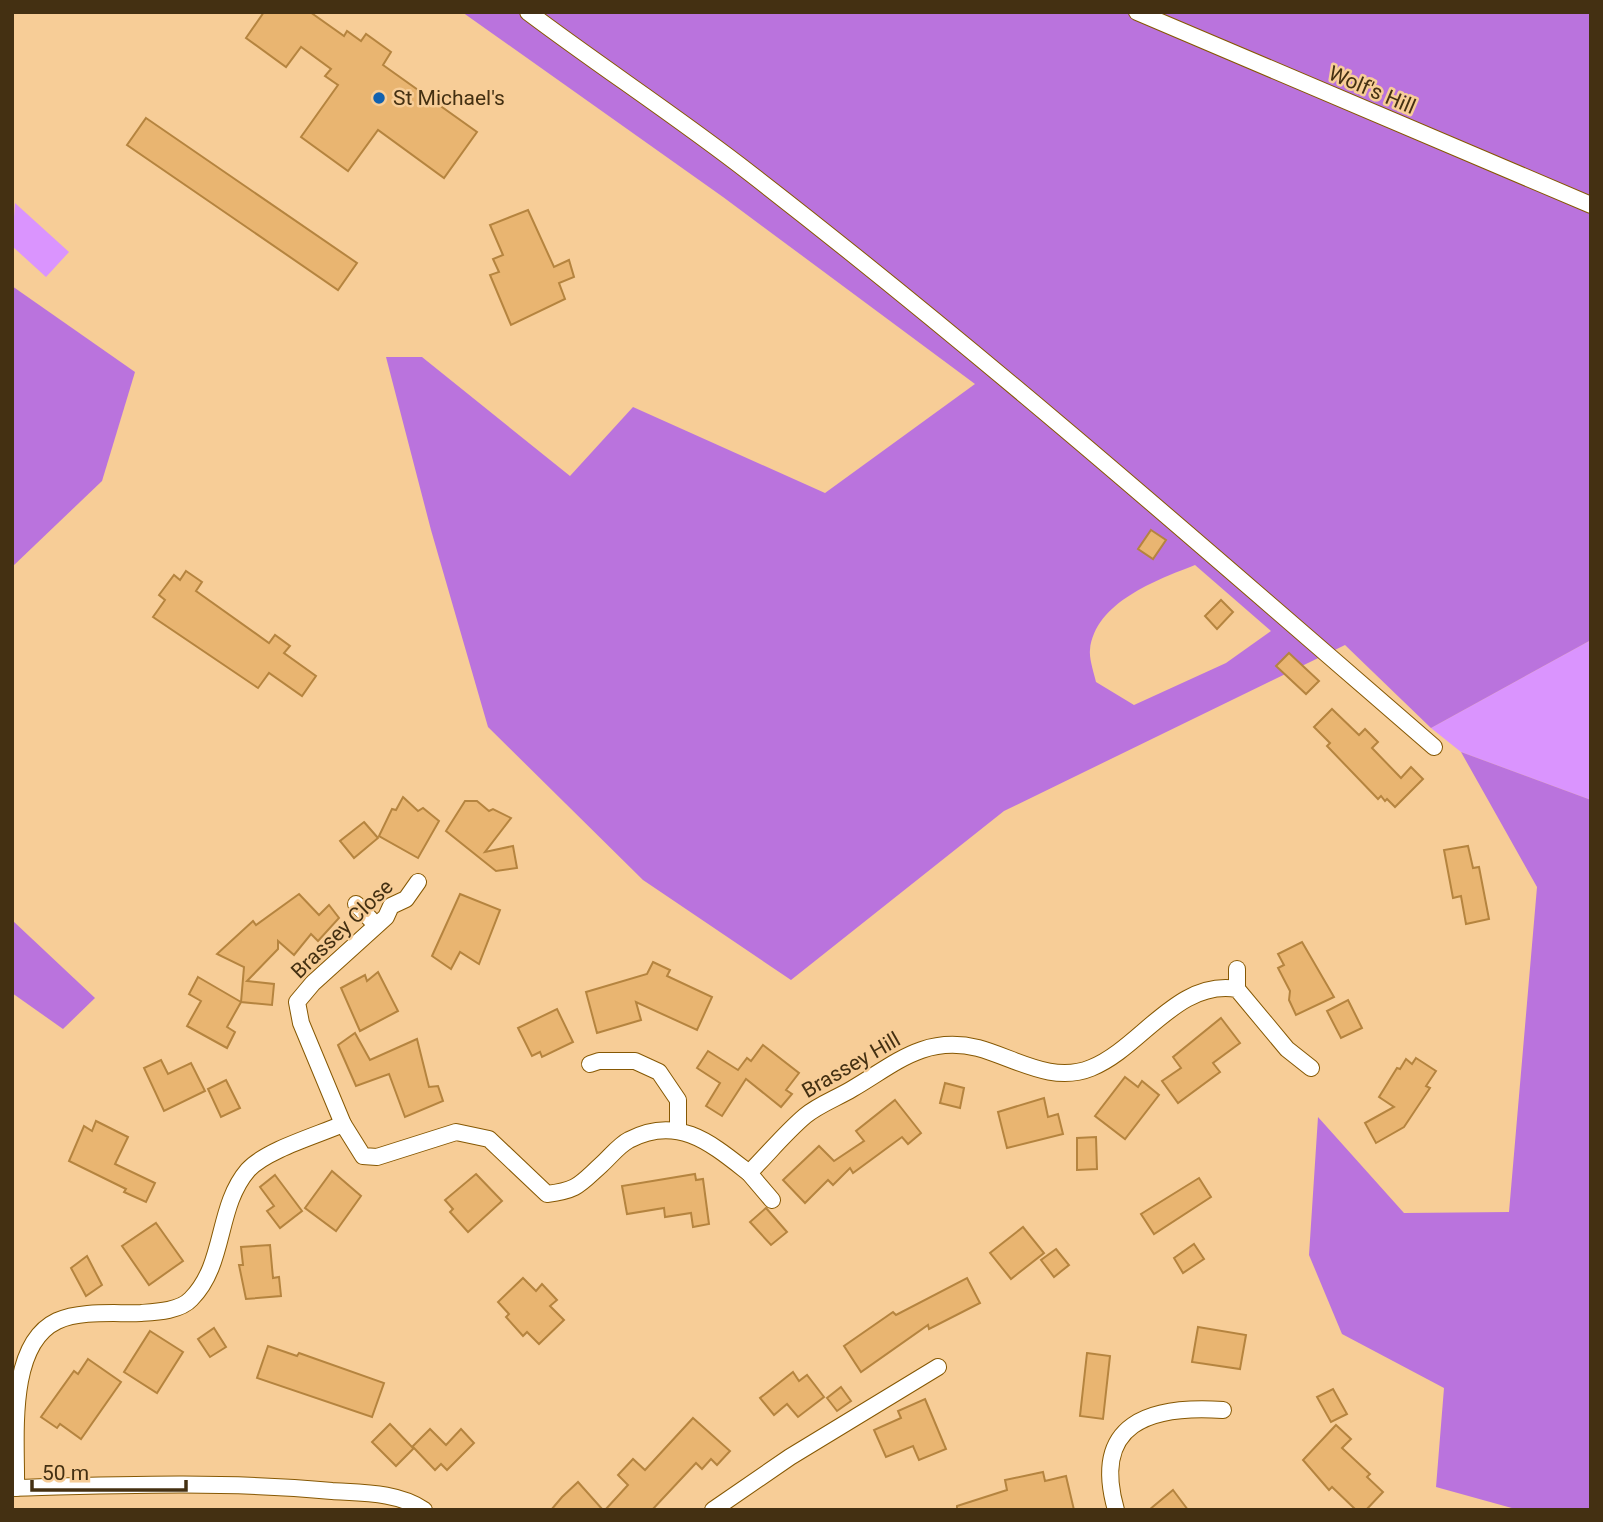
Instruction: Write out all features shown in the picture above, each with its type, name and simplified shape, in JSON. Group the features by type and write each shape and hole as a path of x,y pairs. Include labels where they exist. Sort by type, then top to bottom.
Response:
{"street":[{"path":"528,12 645,93 752,175 1092,450 1434,747"},
{"name":"Wolf's Hill","path":"1137,12 1591,205"},
{"name":"Brassey Close","path":"344,1124 301,1023 298,1002 313,983 386,917 391,906 406,899 418,882"},
{"path":"356,904 376,925"},
{"path":"1237,969 1237,989 1287,1049 1311,1068"},
{"name":"Brassey Hill","path":"749,1173 807,1115 911,1052 947,1043 979,1049 1058,1074 1091,1068 1140,1035 1181,1001 1222,986 1237,989"},
{"path":"590,1064 599,1061 635,1061 659,1072 678,1101 678,1130"},
{"path":"424,1510 414,1503 390,1496 279,1486 154,1483 14,1488 18,1379 30,1347 56,1322 87,1315 161,1312 190,1302 208,1277 230,1202 248,1170 262,1158 344,1124 363,1156 377,1157 456,1132 489,1139 547,1194 572,1191 628,1140 654,1131 678,1130 703,1137 749,1173 772,1200"},
{"path":"713,1510 790,1457 937,1367"},
{"path":"1116,1510 1109,1482 1115,1449 1132,1424 1155,1413 1191,1408 1223,1410"}],"shaded area":[{"path":"462,12 1591,12 1591,640 1431,728 1345,645 1004,811 791,980 643,880 488,727 431,530 386,357 422,357 570,476 633,407 825,493 975,384 723,197","holes":["1195,565 1271,631 1226,663 1134,705 1096,682 1090,658 1094,633 1115,606 1146,586"]},
{"path":"15,203 69,252 46,277 12,246"},
{"path":"12,286 135,372 102,481 12,567"},
{"path":"1591,640 1591,800 1461,752 1431,728"},
{"path":"1461,752 1591,800 1591,1510 1519,1510 1436,1487 1444,1388 1342,1334 1309,1255 1318,1117 1404,1213 1509,1212 1537,887"},
{"path":"12,920 95,998 63,1029 12,993"}],"building":[{"name":"St Michael's","path":"264,12 310,12 344,36 347,31 361,41 366,34 391,52 383,65 477,132 444,178 378,130 348,171 301,137 338,85 325,76 331,69 301,47 286,67 246,38"},
{"path":"146,118 357,263 338,290 127,145"},
{"path":"528,210 554,267 569,260 574,277 559,283 565,299 511,325 490,275 499,272 493,259 503,255 490,225"},
{"path":"1151,530 1166,540 1153,559 1138,549"},
{"path":"186,571 202,582 196,591 269,643 275,635 290,646 284,653 316,676 302,696 269,673 258,688 153,617 165,600 159,595 174,575 180,580"},
{"path":"1221,600 1233,612 1217,629 1205,616"},
{"path":"1289,653 1319,681 1306,694 1276,666"},
{"path":"1332,709 1359,735 1365,729 1378,742 1372,748 1401,778 1411,767 1423,779 1395,807 1381,796 1378,799 1327,746 1330,743 1314,727"},
{"path":"403,797 418,811 423,808 439,821 418,858 379,836 392,809 396,810"},
{"path":"465,801 477,801 489,811 493,809 511,818 485,852 513,846 517,868 496,871 446,831"},
{"path":"364,822 378,838 354,858 340,841"},
{"path":"1468,846 1473,868 1479,867 1489,919 1466,924 1461,896 1453,898 1444,850"},
{"path":"299,894 319,915 329,905 339,918 318,941 311,934 294,955 278,941 278,949 247,981 274,984 272,1005 241,1002 244,967 217,954 253,921 256,925"},
{"path":"460,894 500,910 479,964 460,952 451,969 432,956"},
{"path":"1302,942 1334,997 1296,1015 1289,1000 1290,991 1278,968 1284,965 1278,954"},
{"path":"653,962 670,970 667,976 712,997 697,1030 636,1002 641,1020 597,1033 586,992 647,974"},
{"path":"378,972 398,1011 360,1031 341,988 365,975 367,981"},
{"path":"198,977 241,1002 227,1027 235,1032 227,1048 187,1026 201,1001 189,994"},
{"path":"1348,1000 1362,1028 1341,1038 1327,1011"},
{"path":"557,1009 573,1042 542,1057 540,1052 532,1056 518,1028"},
{"path":"1221,1018 1240,1043 1213,1063 1220,1072 1178,1103 1162,1081 1181,1068 1173,1057"},
{"path":"355,1033 370,1060 417,1039 429,1087 438,1086 443,1101 405,1117 389,1074 356,1086 338,1045"},
{"path":"763,1045 799,1073 786,1090 792,1094 781,1107 746,1079 722,1116 706,1106 720,1083 697,1068 708,1051 738,1070 747,1058 751,1061"},
{"path":"1416,1058 1436,1071 1426,1086 1430,1088 1404,1127 1376,1143 1365,1123 1394,1107 1379,1097 1397,1068 1400,1069 1406,1059 1412,1064"},
{"path":"161,1060 168,1074 191,1063 205,1091 164,1111 144,1068"},
{"path":"1125,1077 1138,1087 1142,1081 1159,1095 1125,1139 1095,1116"},
{"path":"226,1080 240,1108 221,1117 208,1089"},
{"path":"945,1083 964,1088 960,1108 940,1103"},
{"path":"1044,1098 1048,1117 1058,1114 1063,1134 1007,1148 998,1112"},
{"path":"895,1100 921,1133 908,1144 902,1137 853,1173 850,1168 833,1185 828,1180 805,1203 783,1180 819,1146 834,1161 864,1141 856,1131"},
{"path":"96,1121 128,1137 115,1164 155,1183 146,1202 69,1161 84,1126 92,1131"},
{"path":"1096,1137 1097,1169 1077,1170 1077,1138"},
{"path":"332,1171 361,1196 336,1231 305,1208"},
{"path":"476,1174 502,1201 468,1232 450,1212 453,1209 445,1200"},
{"path":"695,1174 696,1180 703,1179 709,1224 693,1227 691,1213 665,1217 664,1208 627,1214 622,1186"},
{"path":"275,1175 302,1211 280,1228 267,1211 274,1206 260,1187"},
{"path":"1199,1178 1211,1197 1154,1234 1141,1214"},
{"path":"766,1208 787,1232 771,1245 750,1222"},
{"path":"156,1223 183,1261 149,1285 122,1246"},
{"path":"1023,1227 1044,1253 1011,1279 990,1253"},
{"path":"1194,1244 1204,1259 1183,1273 1174,1258"},
{"path":"270,1245 273,1278 279,1277 281,1296 246,1299 239,1265 243,1265 241,1247"},
{"path":"1056,1249 1069,1265 1054,1277 1041,1260"},
{"path":"87,1256 102,1285 86,1296 71,1268"},
{"path":"523,1278 536,1291 542,1284 557,1300 550,1306 564,1320 539,1344 527,1332 523,1336 506,1317 509,1314 498,1302"},
{"path":"967,1278 980,1303 929,1329 928,1325 861,1372 844,1346 893,1312 896,1315"},
{"path":"1198,1327 1246,1335 1240,1369 1192,1362"},
{"path":"214,1328 226,1347 210,1357 198,1339"},
{"path":"150,1331 183,1352 157,1393 124,1372"},
{"path":"268,1346 297,1356 299,1353 384,1383 372,1417 257,1378"},
{"path":"1087,1353 1110,1356 1103,1419 1080,1416"},
{"path":"88,1359 121,1382 81,1439 60,1424 57,1428 41,1417 74,1371 78,1374"},
{"path":"793,1372 799,1381 807,1375 824,1397 798,1417 787,1404 774,1415 760,1398"},
{"path":"841,1387 851,1401 837,1411 827,1398"},
{"path":"1333,1389 1347,1414 1331,1422 1317,1397"},
{"path":"925,1399 946,1449 919,1460 913,1446 886,1457 874,1430 901,1418 898,1411"},
{"path":"693,1418 730,1451 717,1465 711,1459 702,1469 696,1463 652,1510 605,1510 628,1485 618,1475 633,1459 645,1470"},
{"path":"390,1424 412,1447 430,1429 446,1445 461,1429 474,1443 447,1470 441,1464 435,1470 414,1448 396,1466 372,1442"},
{"path":"1336,1425 1351,1439 1342,1448 1370,1474 1367,1477 1383,1492 1366,1510 1356,1510 1332,1487 1329,1490 1303,1460"},
{"path":"1043,1472 1045,1481 1066,1476 1074,1510 957,1510 957,1506 1007,1490 1005,1480"},
{"path":"578,1482 603,1510 551,1510 562,1497"},
{"path":"1173,1490 1188,1510 1149,1510"}],"place":[{"name":"St Michael's","path":"379,98"}]}
